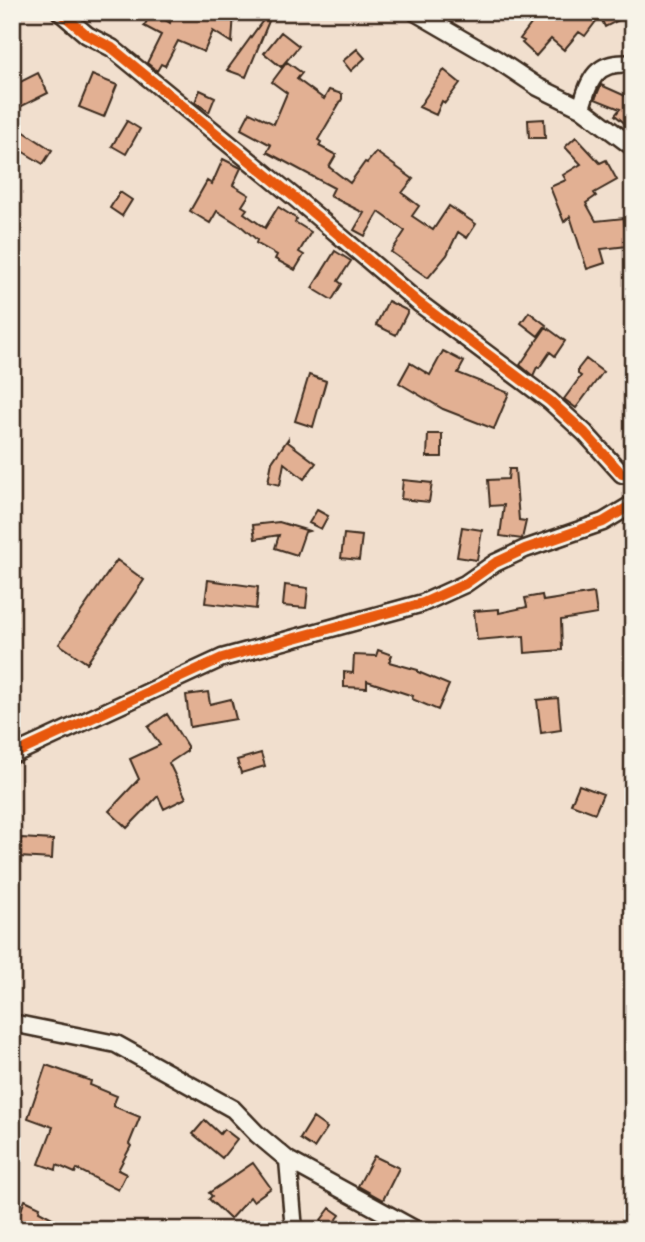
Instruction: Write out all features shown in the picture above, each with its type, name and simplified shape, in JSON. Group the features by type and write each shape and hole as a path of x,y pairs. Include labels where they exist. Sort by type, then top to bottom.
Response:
{"street":[{"path":"60,12 87,35 112,48 284,188 419,303 550,401 585,433 622,474 633,475"},
{"path":"415,12 538,87 581,108 633,146"},
{"path":"581,108 594,75 605,67 633,64"},
{"path":"12,755 222,658 424,603 465,584 505,558 603,522 633,505"},
{"path":"12,1023 116,1044 233,1109 288,1160 416,1230"},
{"path":"288,1160 294,1230"}],"building":[{"path":"152,12 170,23 172,12 234,12 232,43 213,31 204,52 178,41 165,66 161,64 157,71 147,63 161,35 144,26"},
{"path":"540,12 633,13 605,27 600,16 585,36 579,32 564,50 551,39 536,56 520,39"},
{"path":"264,19 269,21 246,77 227,70"},
{"path":"281,32 299,46 281,67 264,53"},
{"path":"357,49 365,58 351,71 343,61"},
{"path":"287,62 302,73 297,79 324,99 329,90 342,94 342,99 318,140 321,142 319,146 336,155 329,167 350,183 376,152 413,179 402,193 419,206 412,216 433,230 449,206 476,224 467,238 458,232 447,255 428,278 391,252 405,231 379,212 365,236 354,230 364,213 330,196 334,188 267,152 271,145 241,129 250,112 274,124 287,93 272,82"},
{"path":"444,70 460,83 445,103 442,101 436,115 419,107"},
{"path":"38,73 48,93 12,111 12,86"},
{"path":"92,75 117,85 104,117 79,107"},
{"path":"601,85 630,98 633,95 633,130 615,115 620,109 595,99"},
{"path":"200,90 215,97 209,112 195,102"},
{"path":"544,119 545,138 529,138 528,120"},
{"path":"127,121 140,129 126,154 112,146"},
{"path":"12,124 52,150 43,164 12,145"},
{"path":"576,137 600,163 606,160 617,180 594,193 596,196 586,203 596,221 624,218 627,246 601,249 605,263 587,269 570,216 564,222 550,187 566,180 563,175 581,164 565,147"},
{"path":"223,159 241,168 233,185 249,195 242,206 247,209 244,213 265,228 278,207 311,232 299,252 304,255 295,270 275,259 277,255 256,243 257,240 241,226 217,211 210,223 190,211 207,181 212,184"},
{"path":"120,192 132,200 122,216 110,208"},
{"path":"335,251 351,261 338,281 342,284 332,300 312,288"},
{"path":"388,301 408,311 396,335 376,325"},
{"path":"529,312 546,325 538,336 521,323"},
{"path":"546,327 565,341 555,356 550,352 533,376 520,365"},
{"path":"443,351 464,362 458,373 509,393 494,429 443,409 399,383 410,363 430,375"},
{"path":"586,359 603,372 576,408 564,399 581,376 578,369"},
{"path":"309,375 326,381 313,427 295,421"},
{"path":"428,434 442,434 442,457 427,457"},
{"path":"288,439 288,442 316,463 304,479 284,463 280,485 268,482 272,462"},
{"path":"509,469 515,469 519,520 526,521 522,539 500,536 504,505 490,506 488,480 508,479"},
{"path":"403,480 432,483 429,502 401,499"},
{"path":"317,510 328,516 321,529 309,523"},
{"path":"279,522 309,531 305,532 297,555 275,548 279,535 255,539 253,525"},
{"path":"462,527 482,530 477,560 457,557"},
{"path":"344,534 362,536 359,560 341,558"},
{"path":"117,560 144,580 87,663 59,644"},
{"path":"208,580 258,587 256,609 205,603"},
{"path":"285,585 308,588 306,608 283,606"},
{"path":"594,593 597,614 561,620 562,650 525,653 524,636 477,640 474,611 499,609 499,613 527,607 525,598 542,595 543,601"},
{"path":"378,650 392,655 389,662 418,670 449,685 438,710 412,699 413,696 367,681 367,688 344,687 344,672 353,673 354,655 376,656"},
{"path":"208,692 210,704 231,699 236,719 190,727 186,695"},
{"path":"558,698 561,730 541,733 537,700"},
{"path":"167,714 187,746 187,751 169,763 186,798 164,809 158,796 127,828 109,811 139,779 130,759 160,745 148,727"},
{"path":"261,753 265,766 241,773 237,760"},
{"path":"579,785 603,794 595,813 571,804"},
{"path":"21,838 53,840 52,859 19,857"},
{"path":"46,1065 91,1081 90,1085 117,1096 113,1106 140,1117 129,1144 131,1146 118,1170 126,1174 118,1190 77,1169 75,1173 57,1165 56,1170 39,1164 53,1127 28,1118"},
{"path":"313,1118 327,1128 314,1148 300,1139"},
{"path":"205,1120 220,1134 224,1129 237,1139 222,1158 193,1134"},
{"path":"374,1156 399,1168 383,1200 358,1186"},
{"path":"253,1163 271,1188 253,1201 250,1197 230,1219 209,1199 212,1196 209,1193"},
{"path":"25,1200 40,1207 39,1211 58,1221 53,1230 30,1230 16,1223"},
{"path":"330,1208 340,1215 331,1227 321,1220"}],"cycle path":[{"path":"60,12 87,35 112,48 419,303 550,401 585,433 622,474 633,475"},
{"path":"12,755 222,658 423,603 465,584 495,563 525,549 603,522 633,504"}]}
